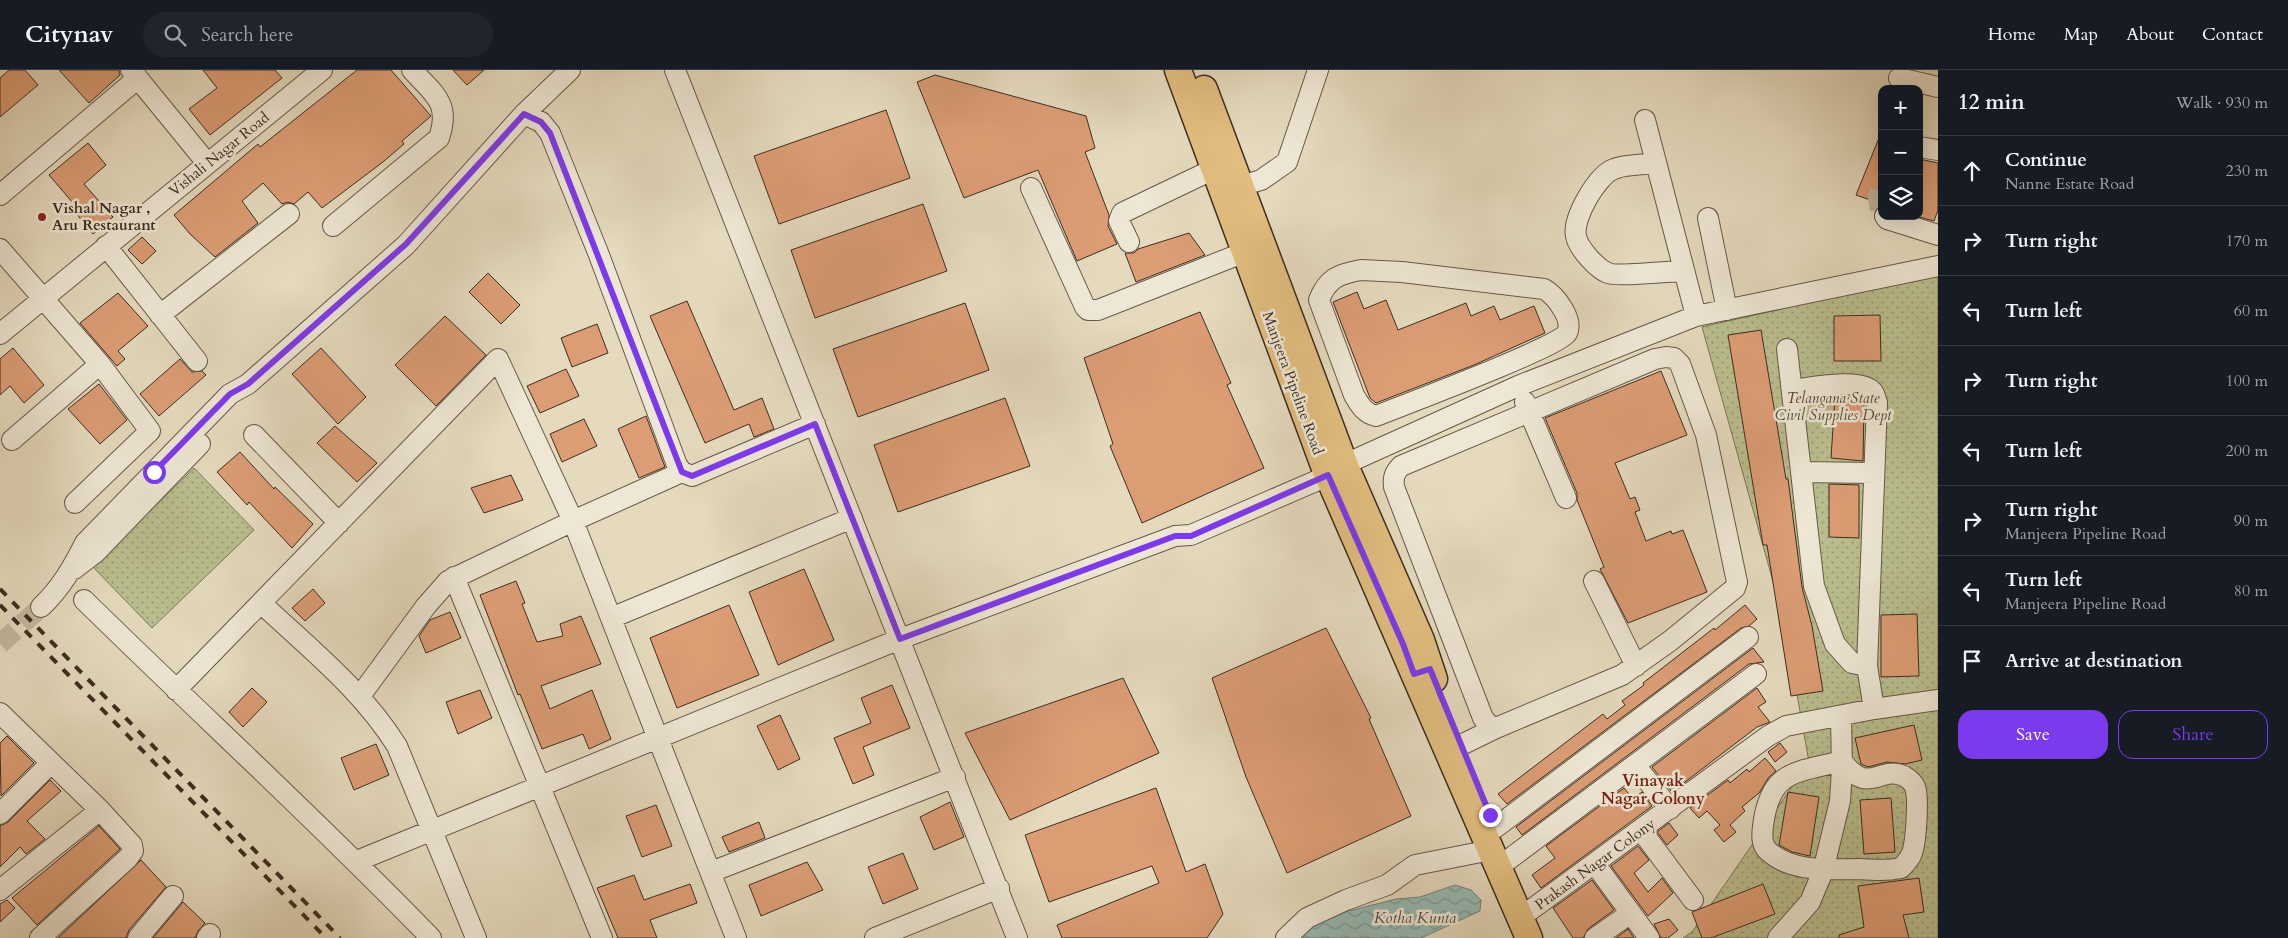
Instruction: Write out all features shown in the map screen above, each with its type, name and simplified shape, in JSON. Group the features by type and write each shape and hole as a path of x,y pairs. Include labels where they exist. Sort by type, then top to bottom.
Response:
{"main road":[{"name":"Manjeera Pipeline Road","path":"1190,76 1240,186 1338,465"},
{"name":"Manjeera Pipeline Road","path":"1190,76 1214,169 1245,252 1338,465 1421,640 1422,671 1498,846"},
{"name":"Manjeera Pipeline Road","path":"1422,671 1461,745 1527,922 1541,938"}],"street":[{"name":"Vishali Nagar Road","path":"0,334 322,70"},
{"path":"333,226 439,138 444,123 442,104 412,70"},
{"path":"41,607 52,597 71,571 85,543 230,394 248,384 406,244 524,114 570,70"},
{"path":"675,70 999,888 1017,938"},
{"path":"1240,186 1260,180 1286,162 1318,70"},
{"path":"0,195 135,74 208,163"},
{"path":"1899,78 1938,88"},
{"path":"524,114 541,122 550,133 682,472"},
{"path":"1645,120 1696,316"},
{"path":"1923,148 1938,150"},
{"path":"1656,163 1614,168 1606,174 1585,202 1577,221 1576,237 1596,267 1609,274 1684,271"},
{"path":"1129,242 1120,221 1122,213 1214,169"},
{"path":"1031,188 1088,310 1098,310 1245,252"},
{"path":"160,315 289,214"},
{"path":"1708,218 1727,310"},
{"path":"1890,220 1938,234"},
{"path":"106,246 197,361"},
{"path":"0,249 100,364 150,431 75,504"},
{"path":"357,861 900,639 1175,536 1191,536 1338,465 1518,386 1696,316 1938,266"},
{"path":"1361,270 1402,272 1544,288 1552,293 1560,303 1569,325 1567,334 1558,341 1510,363 1376,416 1369,414 1363,409 1354,395 1319,300 1328,282 1351,272 1361,270"},
{"path":"1787,349 1814,586 1835,644 1852,663 1867,666"},
{"path":"1461,745 1622,674 1636,666 1730,593 1736,582 1706,435 1680,364 1674,358 1655,359 1401,466 1393,478 1394,487 1483,718 1489,725 1496,728"},
{"path":"176,690 498,359 573,521 736,938"},
{"path":"1510,363 1529,413 1566,498"},
{"path":"12,440 100,364"},
{"path":"1792,390 1855,385 1865,386 1873,392 1878,412 1867,666 1874,709"},
{"path":"360,696 426,606 448,581 573,521 682,472 692,476 815,424"},
{"path":"254,435 339,523"},
{"path":"1801,472 1874,473"},
{"path":"611,618 852,518"},
{"path":"454,578 602,938"},
{"path":"1594,581 1636,666"},
{"path":"84,600 357,861 431,938"},
{"path":"261,603 360,696 381,721 397,746 476,938"},
{"path":"1498,846 1748,637"},
{"path":"1286,938 1307,918 1346,900 1387,885 1416,865 1498,846 1635,765 1756,674"},
{"name":"Prakash Nagar Colony","path":"1527,922 1595,864 1768,736 1786,726 1874,709 1938,700"},
{"path":"1778,938 1810,902 1823,871 1840,801 1842,760 1841,716"},
{"path":"3,723 51,763 100,810 132,845 133,851 128,858 40,938"},
{"path":"1842,760 1850,771 1860,778 1870,780 1890,775 1902,775 1911,780 1916,789 1916,832 1912,854 1901,868 1889,870 1823,871 1778,858 1766,850 1763,841 1764,815 1771,796 1782,778 1799,771 1842,760"},
{"path":"0,814 51,763"},
{"path":"1635,765 1670,809"},
{"path":"711,872 955,777"},
{"path":"0,890 100,810"},
{"path":"1642,830 1693,900"},
{"path":"1595,864 1649,938"},
{"path":"875,938 999,888"},
{"path":"138,938 173,896"},
{"path":"1595,938 1631,913"}],"green space":[{"name":"Telangana State Civil Supplies Dept","path":"1938,273 1938,938 1683,938 1692,932 1809,762 1784,621 1702,327"},
{"path":"194,468 254,530 152,628 93,567"}],"water":[{"name":"Kotha Kunta","path":"1455,885 1471,890 1481,900 1480,911 1421,938 1289,938 1334,912 1353,910 1396,899 1420,897"}],"building":[{"path":"9,70 25,70 38,85 0,117 0,78"},
{"path":"59,70 119,70 120,75 89,103"},
{"path":"203,70 275,70 282,78 210,135 189,109 217,88"},
{"path":"357,70 391,70 431,116 402,141 404,144 383,162 322,208 308,192 294,204 288,202 282,204 263,183 242,201 258,223 215,257 190,234 174,215 258,144 260,147"},
{"path":"453,70 484,70 467,85"},
{"path":"935,75 1086,116 1095,148 1085,152 1109,215 1108,226 1117,244 1077,261 1038,170 964,198 917,82"},
{"path":"886,110 910,178 779,224 754,156"},
{"path":"1878,140 1878,203 1856,195"},
{"path":"88,143 106,165 84,184 113,217 93,234 70,206 73,203 49,175"},
{"path":"1923,160 1938,163 1938,210 1934,221 1923,218"},
{"path":"923,204 947,271 815,318 791,250"},
{"path":"1189,233 1205,255 1136,282 1125,253 1134,253 1138,249"},
{"path":"142,237 156,251 142,264 128,250"},
{"path":"488,273 520,305 501,324 469,292"},
{"path":"1357,292 1364,309 1386,300 1398,330 1466,303 1471,316 1494,306 1500,320 1534,306 1545,333 1474,365 1376,403 1370,398 1333,302"},
{"path":"118,293 148,326 118,351 125,359 117,366 80,323"},
{"path":"687,301 734,410 762,398 774,429 754,437 749,424 705,443 650,316"},
{"path":"965,303 989,370 858,417 833,349"},
{"path":"1200,312 1231,383 1227,385 1264,468 1142,523 1110,446 1113,444 1084,358"},
{"path":"1880,315 1881,361 1834,361 1834,316"},
{"path":"445,316 486,355 436,406 395,365"},
{"path":"597,324 608,353 572,367 561,338"},
{"path":"1761,330 1786,479 1788,479 1802,587 1812,626 1823,691 1791,696 1767,545 1763,545 1728,335"},
{"path":"13,348 44,385 24,403 10,386 0,395 0,359"},
{"path":"321,348 366,397 338,424 292,374"},
{"path":"180,359 192,372 202,371 206,375 159,416 140,394"},
{"path":"566,369 579,396 540,413 527,386"},
{"path":"1661,371 1687,435 1615,463 1630,499 1635,497 1640,510 1635,512 1646,541 1671,531 1672,534 1683,530 1707,592 1628,623 1600,569 1604,567 1577,500 1577,493 1545,418"},
{"path":"99,384 127,420 100,444 68,409"},
{"path":"1835,397 1864,400 1863,461 1831,458"},
{"path":"1005,398 1030,466 898,512 874,445"},
{"path":"646,416 665,467 639,478 618,429"},
{"path":"584,419 597,446 562,462 550,434"},
{"path":"335,426 377,463 357,482 317,443"},
{"path":"240,452 274,489 275,487 313,524 292,548 249,502 247,505 217,472"},
{"path":"511,475 523,500 484,513 471,488"},
{"path":"1829,484 1859,485 1859,538 1829,537"},
{"path":"804,569 834,640 778,665 749,592"},
{"path":"516,581 525,603 522,604 537,642 563,636 560,624 581,616 601,664 541,686 550,709 592,690 611,739 589,749 583,734 542,749 520,694 518,695 480,595"},
{"path":"313,589 325,603 305,621 292,608"},
{"path":"729,605 759,675 677,708 650,638"},
{"path":"1745,605 1757,619 1749,626 1741,628 1507,804 1498,794 1603,714 1607,719 1625,705 1622,701 1644,685 1643,683 1714,628 1715,630"},
{"path":"450,612 461,638 426,653 419,636 430,620"},
{"path":"1917,614 1919,676 1881,677 1881,615"},
{"path":"1326,628 1371,718 1369,719 1411,816 1287,873 1246,777 1212,678"},
{"path":"1753,648 1764,662 1749,664 1522,835 1516,827"},
{"path":"1123,678 1159,753 1010,820 965,733"},
{"path":"892,685 910,728 863,747 874,775 853,784 834,738 871,723 861,698"},
{"path":"252,688 267,702 243,727 229,712"},
{"path":"1757,688 1766,702 1758,707 1770,722 1757,727 1672,792 1652,767"},
{"path":"480,690 492,718 458,734 446,702"},
{"path":"780,715 800,759 778,770 757,726"},
{"path":"1914,725 1922,760 1905,764 1887,762 1868,767 1861,764 1855,738"},
{"path":"7,736 34,763 1,796 0,743"},
{"path":"1780,743 1787,752 1775,762 1768,752"},
{"path":"376,744 389,775 354,790 341,758"},
{"path":"1765,758 1776,771 1769,777 1759,793 1742,807 1745,811 1730,825 1736,832 1724,842 1714,830 1720,825 1707,811 1699,818 1690,808 1728,780 1730,783 1747,769 1749,772"},
{"path":"50,780 61,791 27,821 45,839 26,854 20,847 0,867 0,826 8,822"},
{"path":"1156,788 1186,872 1205,864 1223,914 1207,938 1062,938 1057,925 1159,883 1152,866 1049,902 1025,835"},
{"path":"1624,788 1633,799 1642,792 1652,806 1541,888 1532,875 1555,858 1546,846"},
{"path":"1788,792 1819,797 1810,856 1792,852 1779,845"},
{"path":"1891,798 1895,852 1864,854 1860,800"},
{"path":"950,802 964,837 934,850 920,817"},
{"path":"656,805 672,846 642,857 626,816"},
{"path":"759,822 765,838 729,852 722,837"},
{"path":"1669,823 1678,835 1667,845 1657,832"},
{"path":"99,826 120,849 37,925 12,898"},
{"path":"1638,846 1649,860 1634,873 1648,892 1662,878 1673,893 1648,916 1611,866"},
{"path":"903,853 918,889 883,904 868,867"},
{"path":"141,860 166,887 129,930 126,938 58,938"},
{"path":"807,862 823,890 761,916 749,885"},
{"path":"634,875 644,900 690,884 697,903 650,920 657,938 618,938 597,888"},
{"path":"1919,878 1924,912 1903,915 1909,938 1839,938 1839,935 1864,927 1858,886"},
{"path":"1592,880 1614,910 1588,929 1583,938 1573,938 1553,908"},
{"path":"1763,884 1775,914 1711,938 1702,938 1692,912"},
{"path":"7,900 15,908 0,922 0,904"},
{"path":"183,902 205,923 195,938 153,938"},
{"path":"1669,919 1678,930 1668,938 1661,938 1654,924"},
{"path":"1628,929 1634,938 1616,938"}],"tunnel":[{"path":"0,644 41,607"}],"railway":[{"path":"0,589 340,938"},
{"path":"0,605 326,938"}],"place":[{"name":"Vishal Nagar , Aru Restaurant","path":"42,217"}],"district":[{"name":"Vinayak Nagar Colony","path":"1653,789"}],"route":[{"path":"154,472 230,394 248,384 406,244 524,114 541,122 550,133 599,255 677,464 682,472 692,476 815,424 900,639 1175,536 1191,536 1328,475 1403,644 1414,674 1430,669 1490,815"}]}
